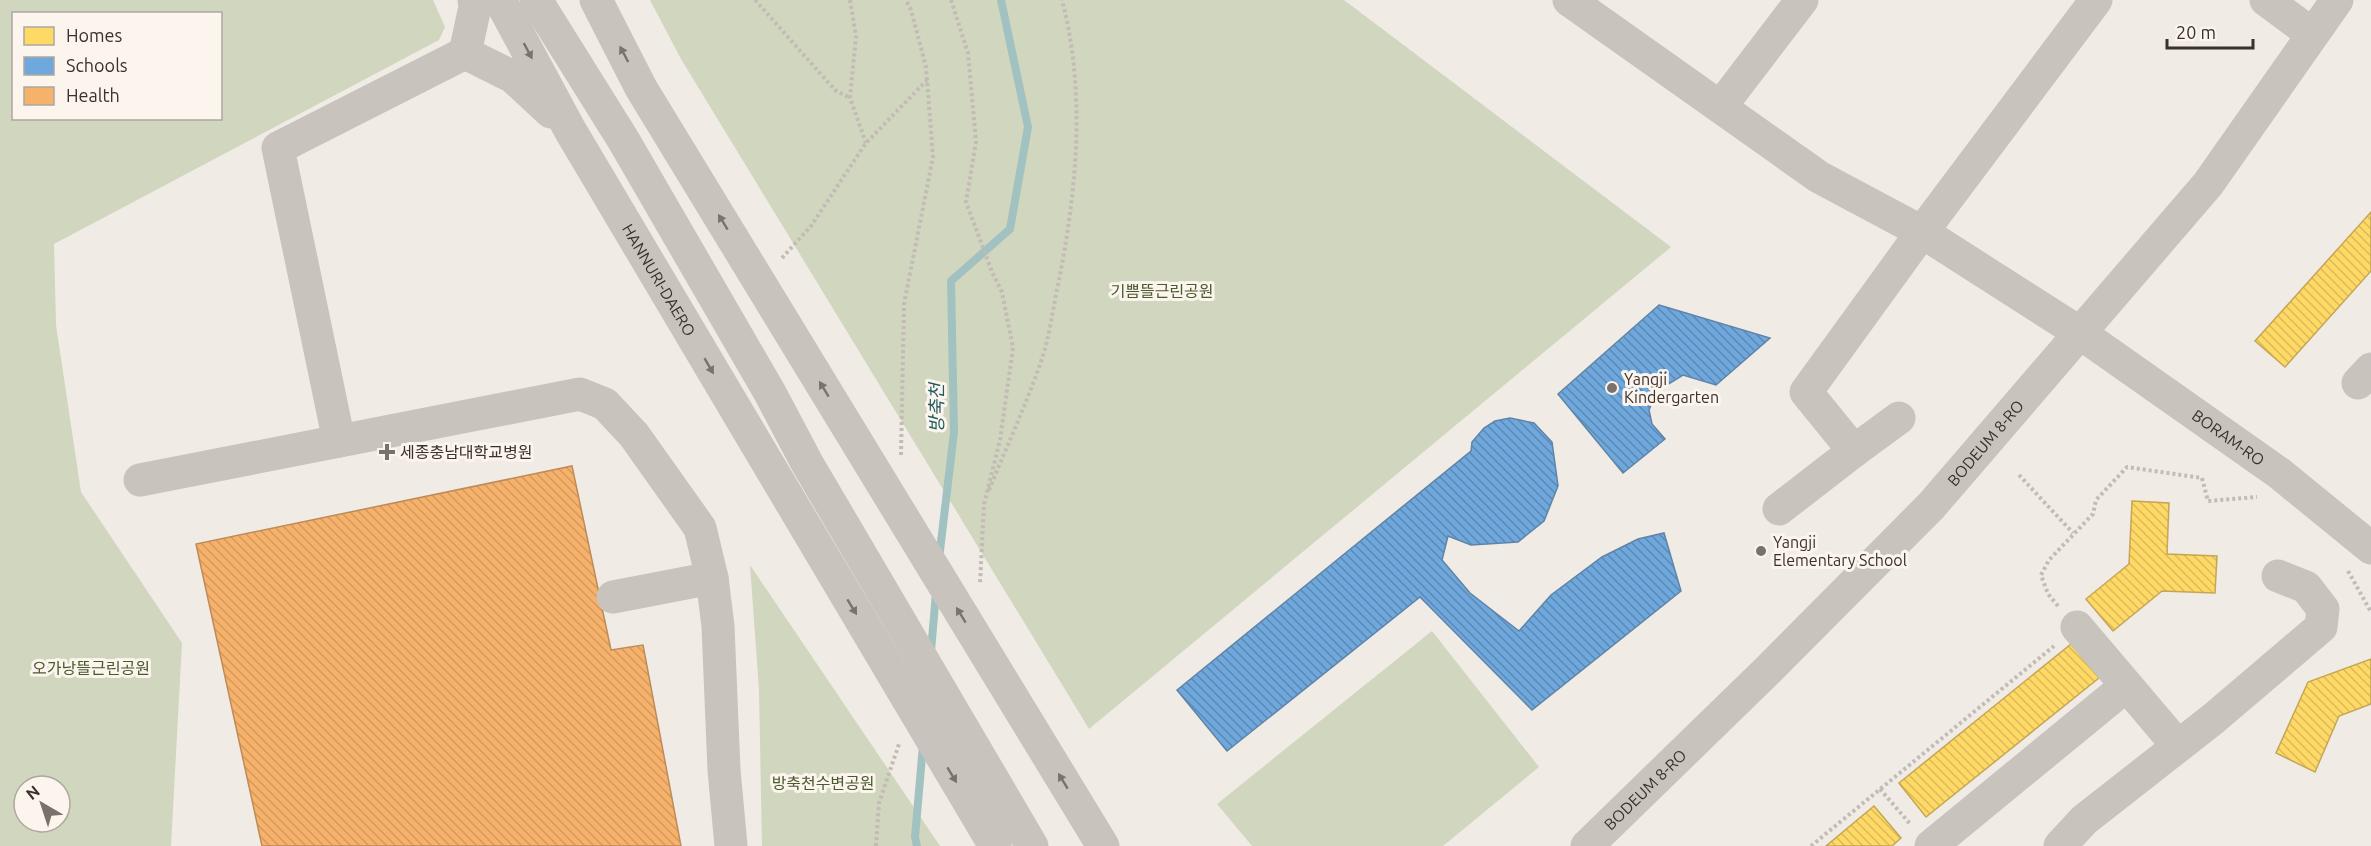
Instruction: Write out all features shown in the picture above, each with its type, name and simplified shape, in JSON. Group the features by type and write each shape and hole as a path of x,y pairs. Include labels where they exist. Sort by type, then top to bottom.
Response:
{"street":[{"path":"465,53 475,7 474,0"},
{"name":"HANNURI-DAERO","path":"500,0 570,130 995,846"},
{"path":"536,0 624,141 770,393 807,463 1032,846"},
{"path":"596,0 641,87 1098,839"},
{"name":"BORAM-RO","path":"1569,0 1819,177 1922,232 2080,333 2279,474 2371,548"},
{"path":"1721,106 1802,0"},
{"path":"1854,451 1806,392 1922,232 2096,0"},
{"path":"2266,0 2312,34"},
{"name":"BODEUM 8-RO","path":"1587,846 1619,833 1768,670 1932,505 2208,184 2337,0"},
{"path":"465,53 513,77 570,130"},
{"path":"339,441 279,148 465,53"},
{"path":"140,480 580,394 605,404 634,435 700,528 712,578 718,626 724,770 731,846"},
{"path":"1779,509 1899,418"},
{"path":"2060,846 2084,820 2178,746 2321,627 2323,609 2306,586 2278,576"},
{"path":"612,597 712,578"},
{"path":"2077,627 2178,746"},
{"path":"1923,838 2126,686"},
{"path":"714,846 724,770"}],"path":[{"path":"754,0 835,90 850,98"},
{"path":"850,0 856,36 850,98 866,143"},
{"path":"901,462 904,304 933,157 927,80 911,10 906,0"},
{"path":"951,0 968,53 976,142 966,202 992,272 1002,292 1013,348 1000,440 984,504 979,589"},
{"path":"984,504 1045,347 1066,245 1075,167 1076,98 1071,34 1062,0"},
{"path":"782,258 811,226 866,143 927,80"},
{"path":"1812,846 2077,627 2048,594 2041,575 2049,560 2093,514 2096,500 2127,467 2202,478 2208,501 2257,497 2265,501"},
{"path":"2019,475 2073,533"},
{"path":"2342,563 2371,612"},
{"path":"876,846 879,803 900,738"},
{"path":"1880,789 1923,838"}],"green space":[{"name":"오가낭뜰근린공원","path":"0,0 433,0 445,27 439,40 54,244 56,325 81,492 182,643 171,846 0,846"},
{"name":"기쁨뜰근린공원","path":"650,0 1344,0 1671,247 1089,729 681,59"},
{"name":"방축천수변공원","path":"750,565 940,846 762,846 759,690"},
{"path":"1432,631 1539,767 1443,846 1252,846 1217,804"}],"building: Homes":[{"path":"2371,212 2371,271 2285,367 2255,341"},
{"path":"2132,501 2169,503 2167,554 2217,556 2215,593 2162,591 2113,631 2086,599 2129,564"},
{"path":"2071,644 2099,678 1926,817 1899,783"},
{"path":"2371,659 2371,704 2339,716 2315,772 2276,753 2308,682"},
{"path":"1874,806 1901,838 1892,846 1826,846"}],"building: Schools":[{"name":"Yangji Kindergarten","path":"1659,305 1770,338 1716,385 1683,375 1657,391 1649,410 1652,424 1665,439 1623,473 1558,394"},
{"path":"1510,418 1534,423 1552,442 1558,486 1544,521 1518,542 1471,545 1448,536 1442,560 1470,593 1519,631 1551,595 1602,557 1638,539 1664,533 1681,591 1532,710 1420,597 1227,751 1177,690 1471,451 1472,442 1484,428 1495,421"}],"building: Health":[{"path":"572,466 611,650 643,645 681,846 262,846 196,544"}],"waterway":[{"name":"방축천","path":"939,559 954,432 951,281 1010,229 1028,127 1001,0"},
{"name":"방축천","path":"931,651 936,593"},
{"name":"방축천","path":"917,846 915,837 923,745"}],"place":[{"name":"Yangji Kindergarten","path":"1612,388"},
{"name":"세종충남대학교병원","path":"387,452"},
{"name":"Yangji Elementary School","path":"1761,551"}]}
